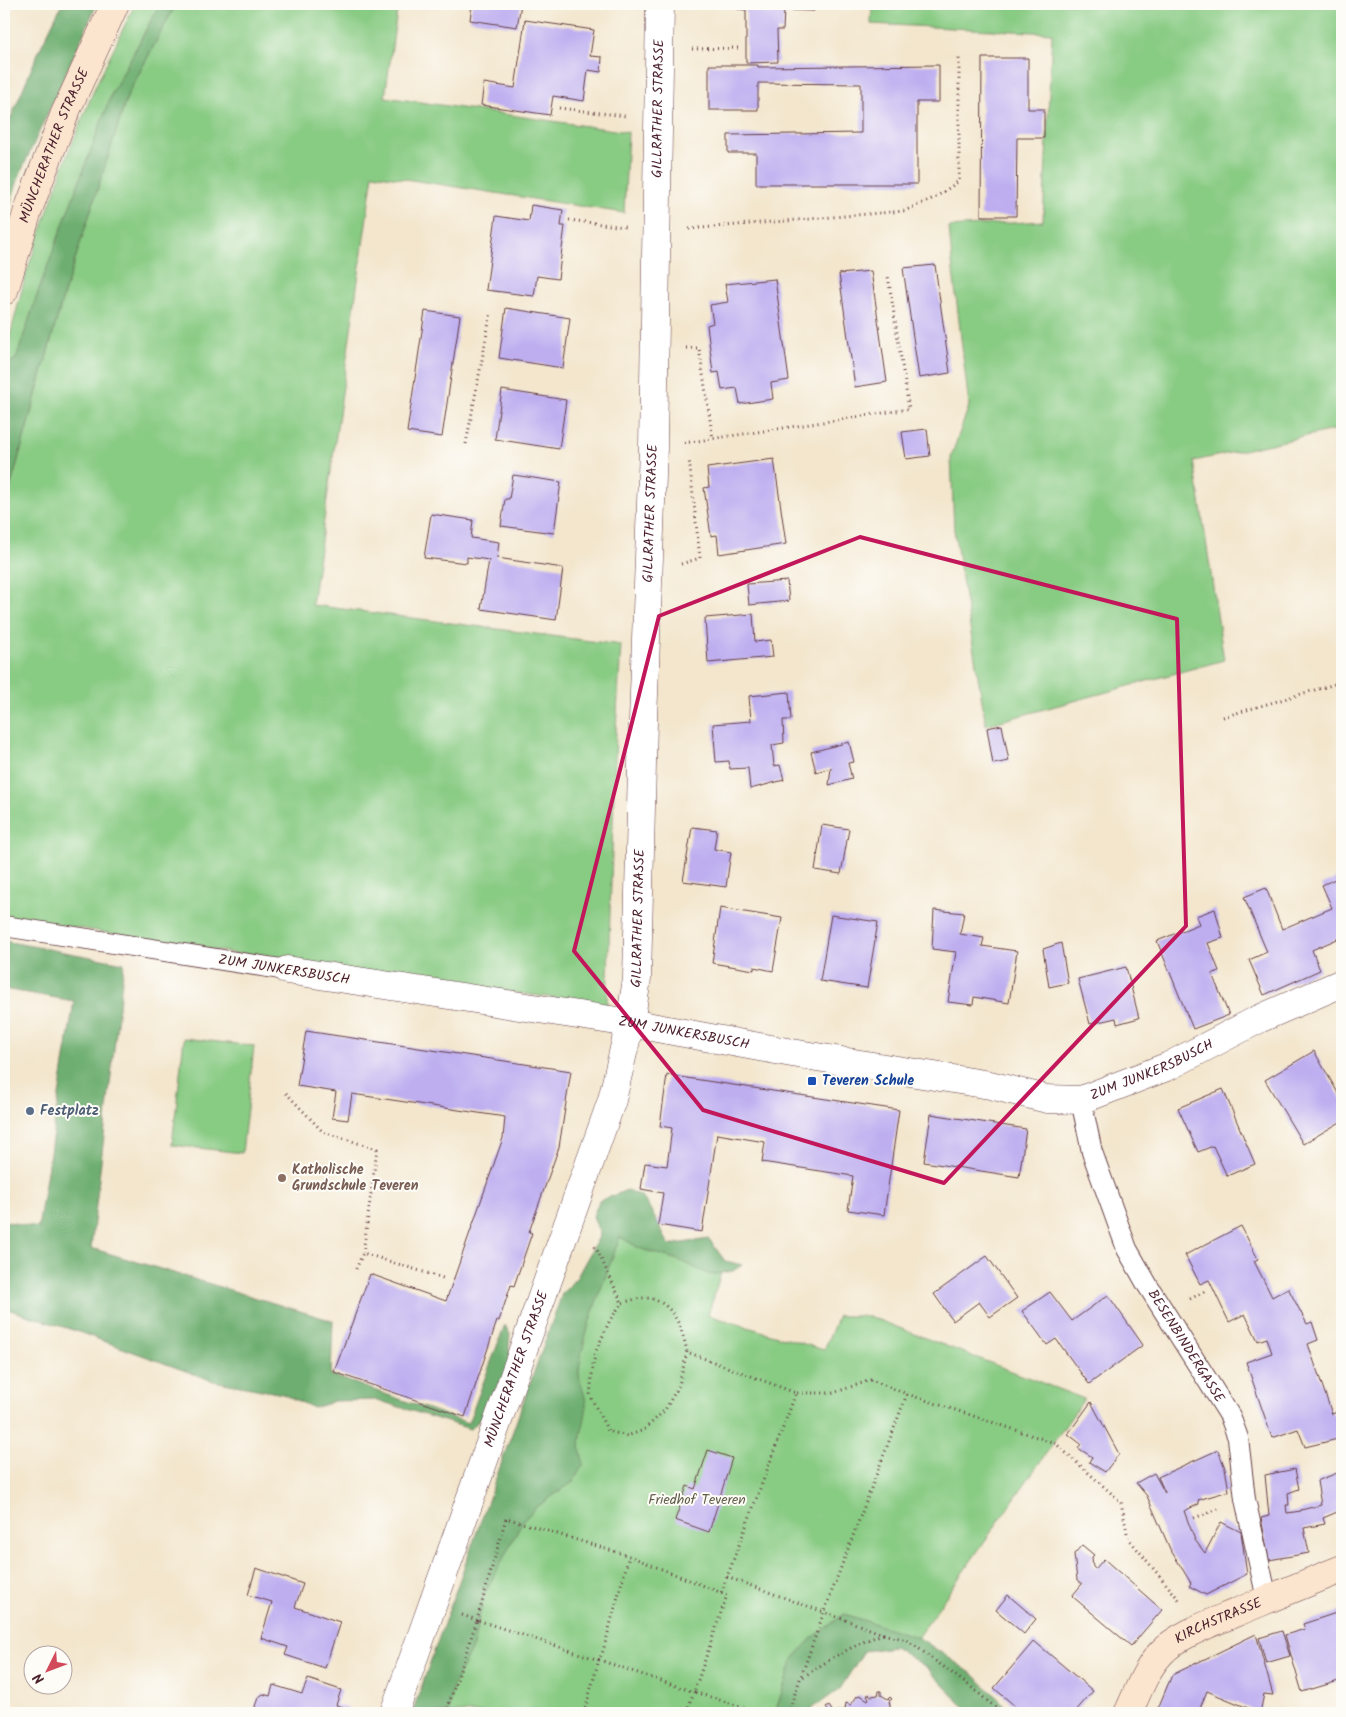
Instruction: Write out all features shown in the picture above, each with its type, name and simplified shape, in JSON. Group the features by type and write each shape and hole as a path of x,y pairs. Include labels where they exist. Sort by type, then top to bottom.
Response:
{"street":[{"name":"MÜNCHERATHER STRASSE","path":"4,292 28,210 65,113 115,4"},
{"name":"GILLRATHER STRASSE","path":"630,1023 637,979 643,721 653,448 660,4"},
{"name":"ZUM JUNKERSBUSCH","path":"287,970 630,1023 801,1054 990,1085 1047,1099 1081,1100 1169,1066 1259,1019 1342,983"},
{"name":"MÜNCHERATHER STRASSE","path":"394,1713 612,1100 630,1023"},
{"name":"KIRCHSTRASSE","path":"1128,1713 1147,1672 1162,1652 1171,1645 1203,1627 1267,1598 1342,1569"}],"lane":[{"name":"ZUM JUNKERSBUSCH","path":"4,926 287,970"},
{"name":"BESENBINDERGASSE","path":"1081,1100 1092,1152 1127,1249 1148,1286 1230,1416 1238,1438 1245,1499 1267,1598"}],"path":[{"path":"659,49 738,48"},
{"path":"569,220 656,231 904,211 936,197 959,181 959,57"},
{"path":"560,108 658,120"},
{"path":"653,448 909,409 888,276"},
{"path":"466,444 491,312"},
{"path":"654,349 699,348 713,439"},
{"path":"648,574 700,558 689,459"},
{"path":"1223,717 1342,682"},
{"path":"286,1093 323,1132 377,1148 363,1253 356,1269"},
{"path":"565,1230 596,1248 622,1303"},
{"path":"363,1253 446,1279"},
{"path":"645,1298 662,1302 675,1317 684,1336 687,1352 679,1385 665,1410 644,1430 627,1436 608,1431 590,1396 593,1364 596,1351 610,1320 622,1303 645,1298"},
{"path":"687,1352 796,1393 833,1393 871,1380 907,1394 1055,1443 1122,1502 1128,1538 1203,1627"},
{"path":"721,1593 796,1393"},
{"path":"788,1713 824,1612 907,1394"},
{"path":"446,1713 477,1620 506,1518 629,1556 727,1595 686,1713"},
{"path":"584,1713 629,1556"},
{"path":"727,1578 883,1634 907,1640 971,1687 1002,1713"},
{"path":"432,1604 762,1713"},
{"path":"800,1678 860,1642 883,1634"}],"highlighted area":[{"path":"860,537 1177,619 1186,926 944,1183 703,1110 574,951 659,616"}],"green space":[{"path":"62,4 97,4 20,174 4,223 4,134 38,53"},
{"path":"135,4 160,4 112,93 16,359 4,366 4,359 26,274 65,161 96,85"},
{"path":"160,4 176,4 128,94 63,297 11,485 4,517 4,366 16,359 39,289 112,93"},
{"path":"176,4 398,4 385,97 628,132 624,213 373,174 312,605 621,645 616,730 607,1005 320,967 4,916 4,517 11,485 63,297 128,94"},
{"path":"872,4 1342,4 1342,428 1194,461 1224,660 986,725 954,530 951,457 969,406 949,227 1043,221 1052,33 871,24"},
{"path":"4,941 124,963 91,1248 333,1321 331,1375 468,1423 505,1325 510,1334 509,1348 512,1360 491,1410 470,1429 377,1400 334,1401 314,1408 283,1394 213,1381 76,1331 4,1308 4,1221 38,1228 74,1001 4,989"},
{"path":"184,1038 254,1046 242,1153 172,1145"},
{"path":"627,1190 641,1196 648,1205 669,1245 709,1239 725,1261 742,1265 733,1271 710,1275 678,1260 641,1249 620,1237 586,1335 579,1369 586,1406 580,1443 584,1463 573,1482 535,1508 523,1521 484,1595 473,1646 453,1686 448,1713 412,1713 562,1294 577,1277 600,1235 593,1216 599,1201"},
{"name":"Friedhof Teveren","path":"607,1229 620,1237 721,1273 708,1315 824,1350 838,1316 868,1316 1084,1399 917,1638 844,1614 793,1659 775,1713 424,1713"},
{"path":"844,1614 917,1637 924,1641 974,1675 1013,1713 973,1713 960,1703 926,1667 894,1647 864,1651 840,1689 813,1708 810,1713 775,1713 793,1659 811,1639"}],"building":[{"path":"472,4 521,4 517,27 470,20"},
{"path":"737,4 814,4 814,11 784,10 783,30 777,30 778,62 746,63 746,10 737,9"},
{"path":"525,20 594,30 590,56 602,57 601,72 588,70 584,101 553,96 550,115 481,105 484,83 515,88"},
{"path":"982,58 1028,58 1028,109 1044,109 1044,138 1017,138 1016,216 981,216"},
{"path":"709,65 758,65 758,67 939,65 939,102 917,102 917,184 756,184 756,153 728,153 728,135 861,133 861,84 758,83 758,110 709,110"},
{"path":"531,205 563,210 561,226 565,226 558,279 537,276 534,296 486,290 496,216 529,221"},
{"path":"935,265 950,373 919,378 903,268"},
{"path":"871,271 887,382 855,387 839,274"},
{"path":"775,279 789,380 771,383 773,399 740,404 737,388 722,390 719,372 713,373 707,325 713,323 710,305 728,302 725,284"},
{"path":"506,308 570,318 563,368 499,358"},
{"path":"425,311 460,316 442,437 407,432"},
{"path":"502,390 566,400 559,449 495,439"},
{"path":"927,429 930,456 906,459 902,432"},
{"path":"774,459 786,544 719,554 717,535 711,536 704,488 709,487 707,468"},
{"path":"513,475 561,482 554,533 501,526 505,499 509,499"},
{"path":"431,514 473,520 471,538 499,542 497,558 563,568 556,620 481,609 489,560 467,557 467,563 424,558"},
{"path":"787,581 789,601 749,605 747,584"},
{"path":"753,614 755,642 771,640 773,657 708,663 705,618"},
{"path":"789,692 791,720 783,720 784,743 772,745 774,766 780,765 784,780 750,789 748,768 730,769 729,761 716,762 713,724 751,721 749,696"},
{"path":"1002,725 1009,761 993,764 987,728"},
{"path":"849,742 854,762 848,763 852,779 829,785 831,768 816,772 811,752"},
{"path":"822,825 849,829 841,874 815,870"},
{"path":"692,827 717,830 714,849 731,852 726,887 683,881"},
{"path":"1342,876 1342,926 1340,927 1342,937 1312,950 1320,970 1264,995 1249,960 1267,952 1244,897 1266,888 1282,929 1332,908 1322,885"},
{"path":"720,908 782,918 773,971 712,963"},
{"path":"1215,909 1223,938 1208,943 1219,971 1212,974 1229,1015 1193,1029 1157,941 1199,924 1196,916"},
{"path":"934,910 964,913 960,934 984,938 982,946 1017,951 1009,1003 974,997 973,1005 948,1002 956,952 932,949"},
{"path":"831,915 878,922 867,988 820,981"},
{"path":"1061,943 1068,983 1049,987 1043,949"},
{"path":"1126,967 1139,1018 1117,1024 1116,1018 1090,1024 1078,979"},
{"path":"306,1031 571,1071 559,1147 529,1232 532,1233 514,1286 511,1285 499,1321 497,1321 465,1417 334,1372 370,1274 446,1301 503,1138 505,1117 352,1094 348,1120 332,1118 336,1092 297,1086"},
{"path":"1314,1051 1342,1100 1342,1121 1303,1144 1265,1080"},
{"path":"667,1075 899,1110 884,1215 848,1210 853,1176 762,1162 765,1142 717,1134 702,1232 658,1225 663,1193 641,1189 645,1163 667,1166 672,1128 660,1126"},
{"path":"1223,1089 1255,1164 1227,1176 1213,1146 1198,1152 1178,1108"},
{"path":"931,1114 1026,1129 1019,1177 924,1162"},
{"path":"1241,1226 1258,1259 1254,1261 1272,1297 1288,1288 1307,1324 1312,1322 1318,1340 1308,1344 1332,1414 1342,1410 1342,1438 1305,1447 1298,1429 1272,1438 1246,1362 1272,1353 1267,1338 1258,1341 1245,1314 1229,1322 1209,1280 1200,1284 1185,1255"},
{"path":"987,1256 1017,1298 990,1317 979,1302 953,1321 934,1294"},
{"path":"1050,1292 1072,1321 1108,1295 1143,1345 1089,1384 1056,1339 1047,1345 1022,1311"},
{"path":"1091,1402 1119,1454 1105,1472 1089,1462 1092,1457 1078,1448 1081,1444 1068,1434"},
{"path":"708,1450 732,1458 709,1532 675,1520 687,1486 695,1489"},
{"path":"1218,1450 1225,1468 1229,1491 1198,1500 1199,1504 1184,1511 1195,1540 1205,1553 1221,1522 1241,1532 1247,1574 1206,1595 1189,1586 1191,1583 1170,1549 1147,1496 1136,1483 1154,1473 1165,1493 1158,1477"},
{"path":"1295,1469 1299,1489 1288,1493 1289,1505 1286,1505 1287,1513 1321,1505 1317,1481 1342,1471 1342,1510 1323,1518 1325,1524 1304,1528 1309,1553 1269,1560 1261,1518 1269,1516 1265,1475"},
{"path":"1082,1545 1094,1555 1092,1557 1095,1569 1104,1559 1162,1610 1131,1646 1072,1596 1082,1584 1077,1580 1074,1554"},
{"path":"256,1568 303,1584 295,1607 340,1622 325,1668 285,1655 288,1647 261,1638 272,1602 248,1595"},
{"path":"1008,1595 1036,1619 1024,1634 996,1610"},
{"path":"1342,1611 1342,1680 1302,1692 1285,1635 1305,1629 1303,1624"},
{"path":"1282,1631 1290,1656 1266,1663 1259,1638"},
{"path":"1256,1634 1273,1695 1264,1694 1260,1713 1207,1691 1198,1713 1156,1713 1172,1675"},
{"path":"1034,1641 1093,1691 1074,1713 1023,1713 994,1688"},
{"path":"308,1679 341,1690 336,1705 350,1709 348,1713 282,1713 276,1711 275,1713 263,1713 258,1711 255,1706 258,1698 263,1694 270,1696 273,1685 302,1694"},
{"path":"879,1691 881,1691 881,1695 892,1699 889,1701 891,1710 897,1713 830,1713 826,1708 829,1706 833,1712 845,1710 846,1703 851,1705 857,1696 860,1695 868,1700 867,1695 878,1695"}],"place":[{"name":"Teveren Schule","path":"812,1081"},
{"name":"Festplatz","path":"30,1111"},
{"name":"Katholische Grundschule Teveren","path":"282,1178"}]}
